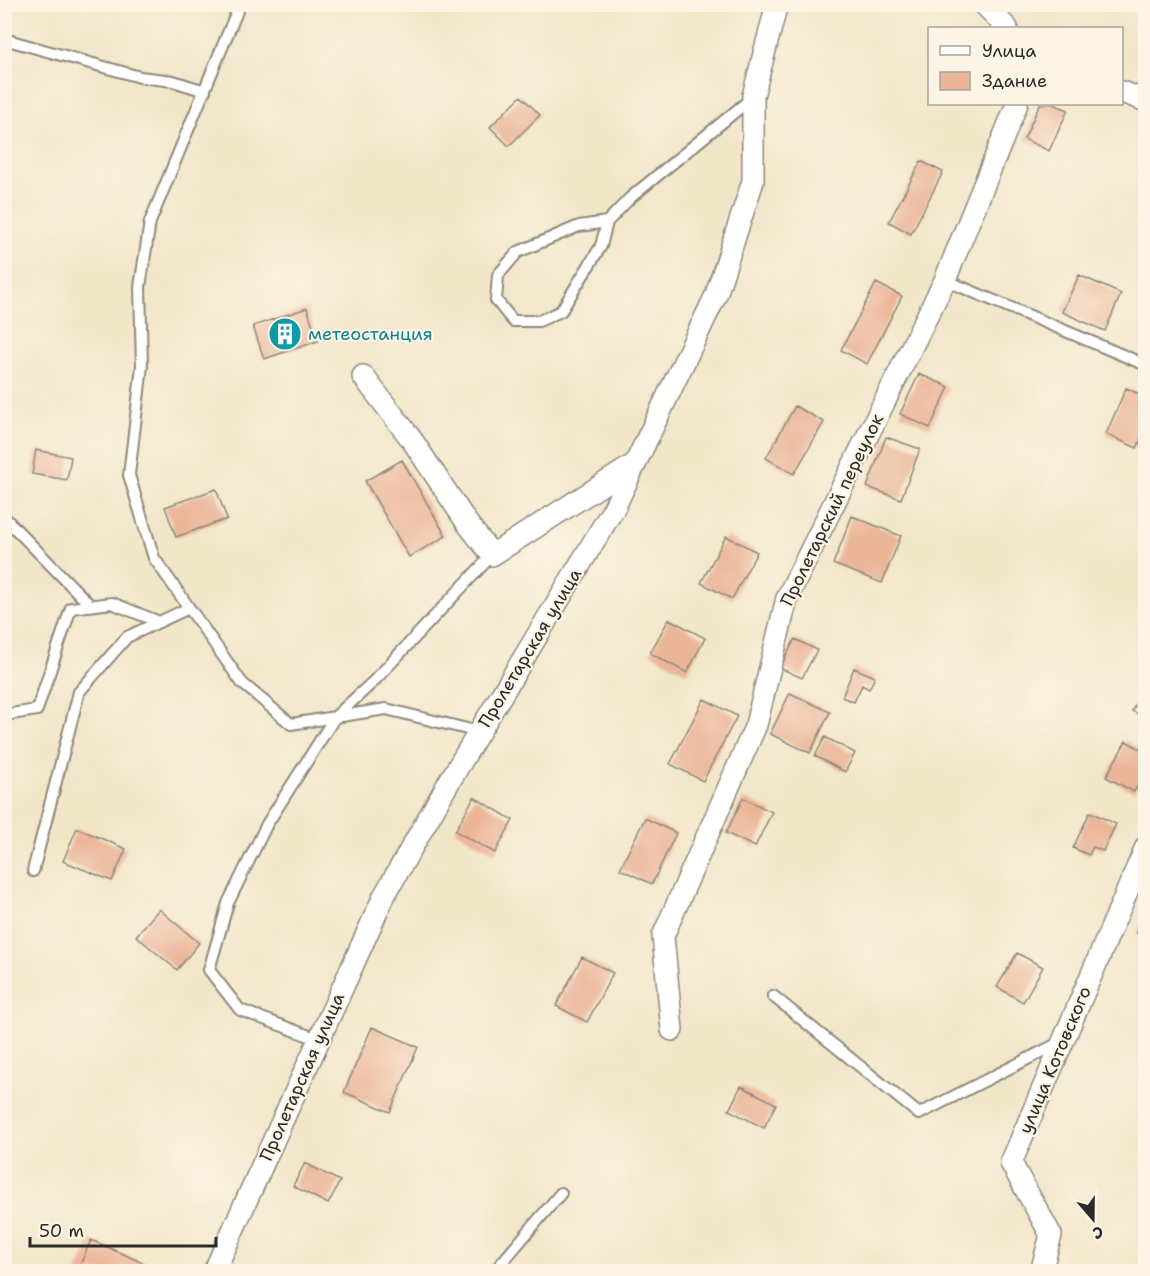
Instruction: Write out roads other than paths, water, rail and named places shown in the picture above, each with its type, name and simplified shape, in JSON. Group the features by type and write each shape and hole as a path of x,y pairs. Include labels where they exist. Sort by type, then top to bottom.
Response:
{"street":[{"name":"Пролетарская улица","path":"214,1272 384,896 449,782 614,508 716,295 753,181 753,96 777,4"},
{"path":"984,4 1006,27"},
{"path":"1123,92 1146,101"},
{"name":"Пролетарский переулок","path":"672,1030 663,936 756,724 787,598 945,280 1017,105"},
{"path":"363,376 412,440 467,524 492,555 636,462"},
{"name":"улица Котовского","path":"1041,1272 1051,1235 1011,1163 1146,847"}],"lane":[{"path":"240,4 150,222 140,287 142,366 129,475 154,558 242,683 291,724 386,709 479,732"},
{"path":"4,39 140,77 172,81 205,91"},
{"path":"607,222 579,226 518,252 498,275 496,300 513,321 539,321 561,311 601,246 607,222 630,198 753,96"},
{"path":"945,280 1146,364"},
{"path":"4,517 90,605"},
{"path":"320,1040 240,1010 209,970 228,903 267,824 335,717 375,681 492,555"},
{"path":"4,715 37,710 71,608 112,603 159,622"},
{"path":"33,871 79,692 127,637 189,608"},
{"path":"773,996 919,1114 1064,1040"},
{"path":"494,1272 561,1193"}],"place":[{"name":"метеостанция","path":"285,334"}]}
